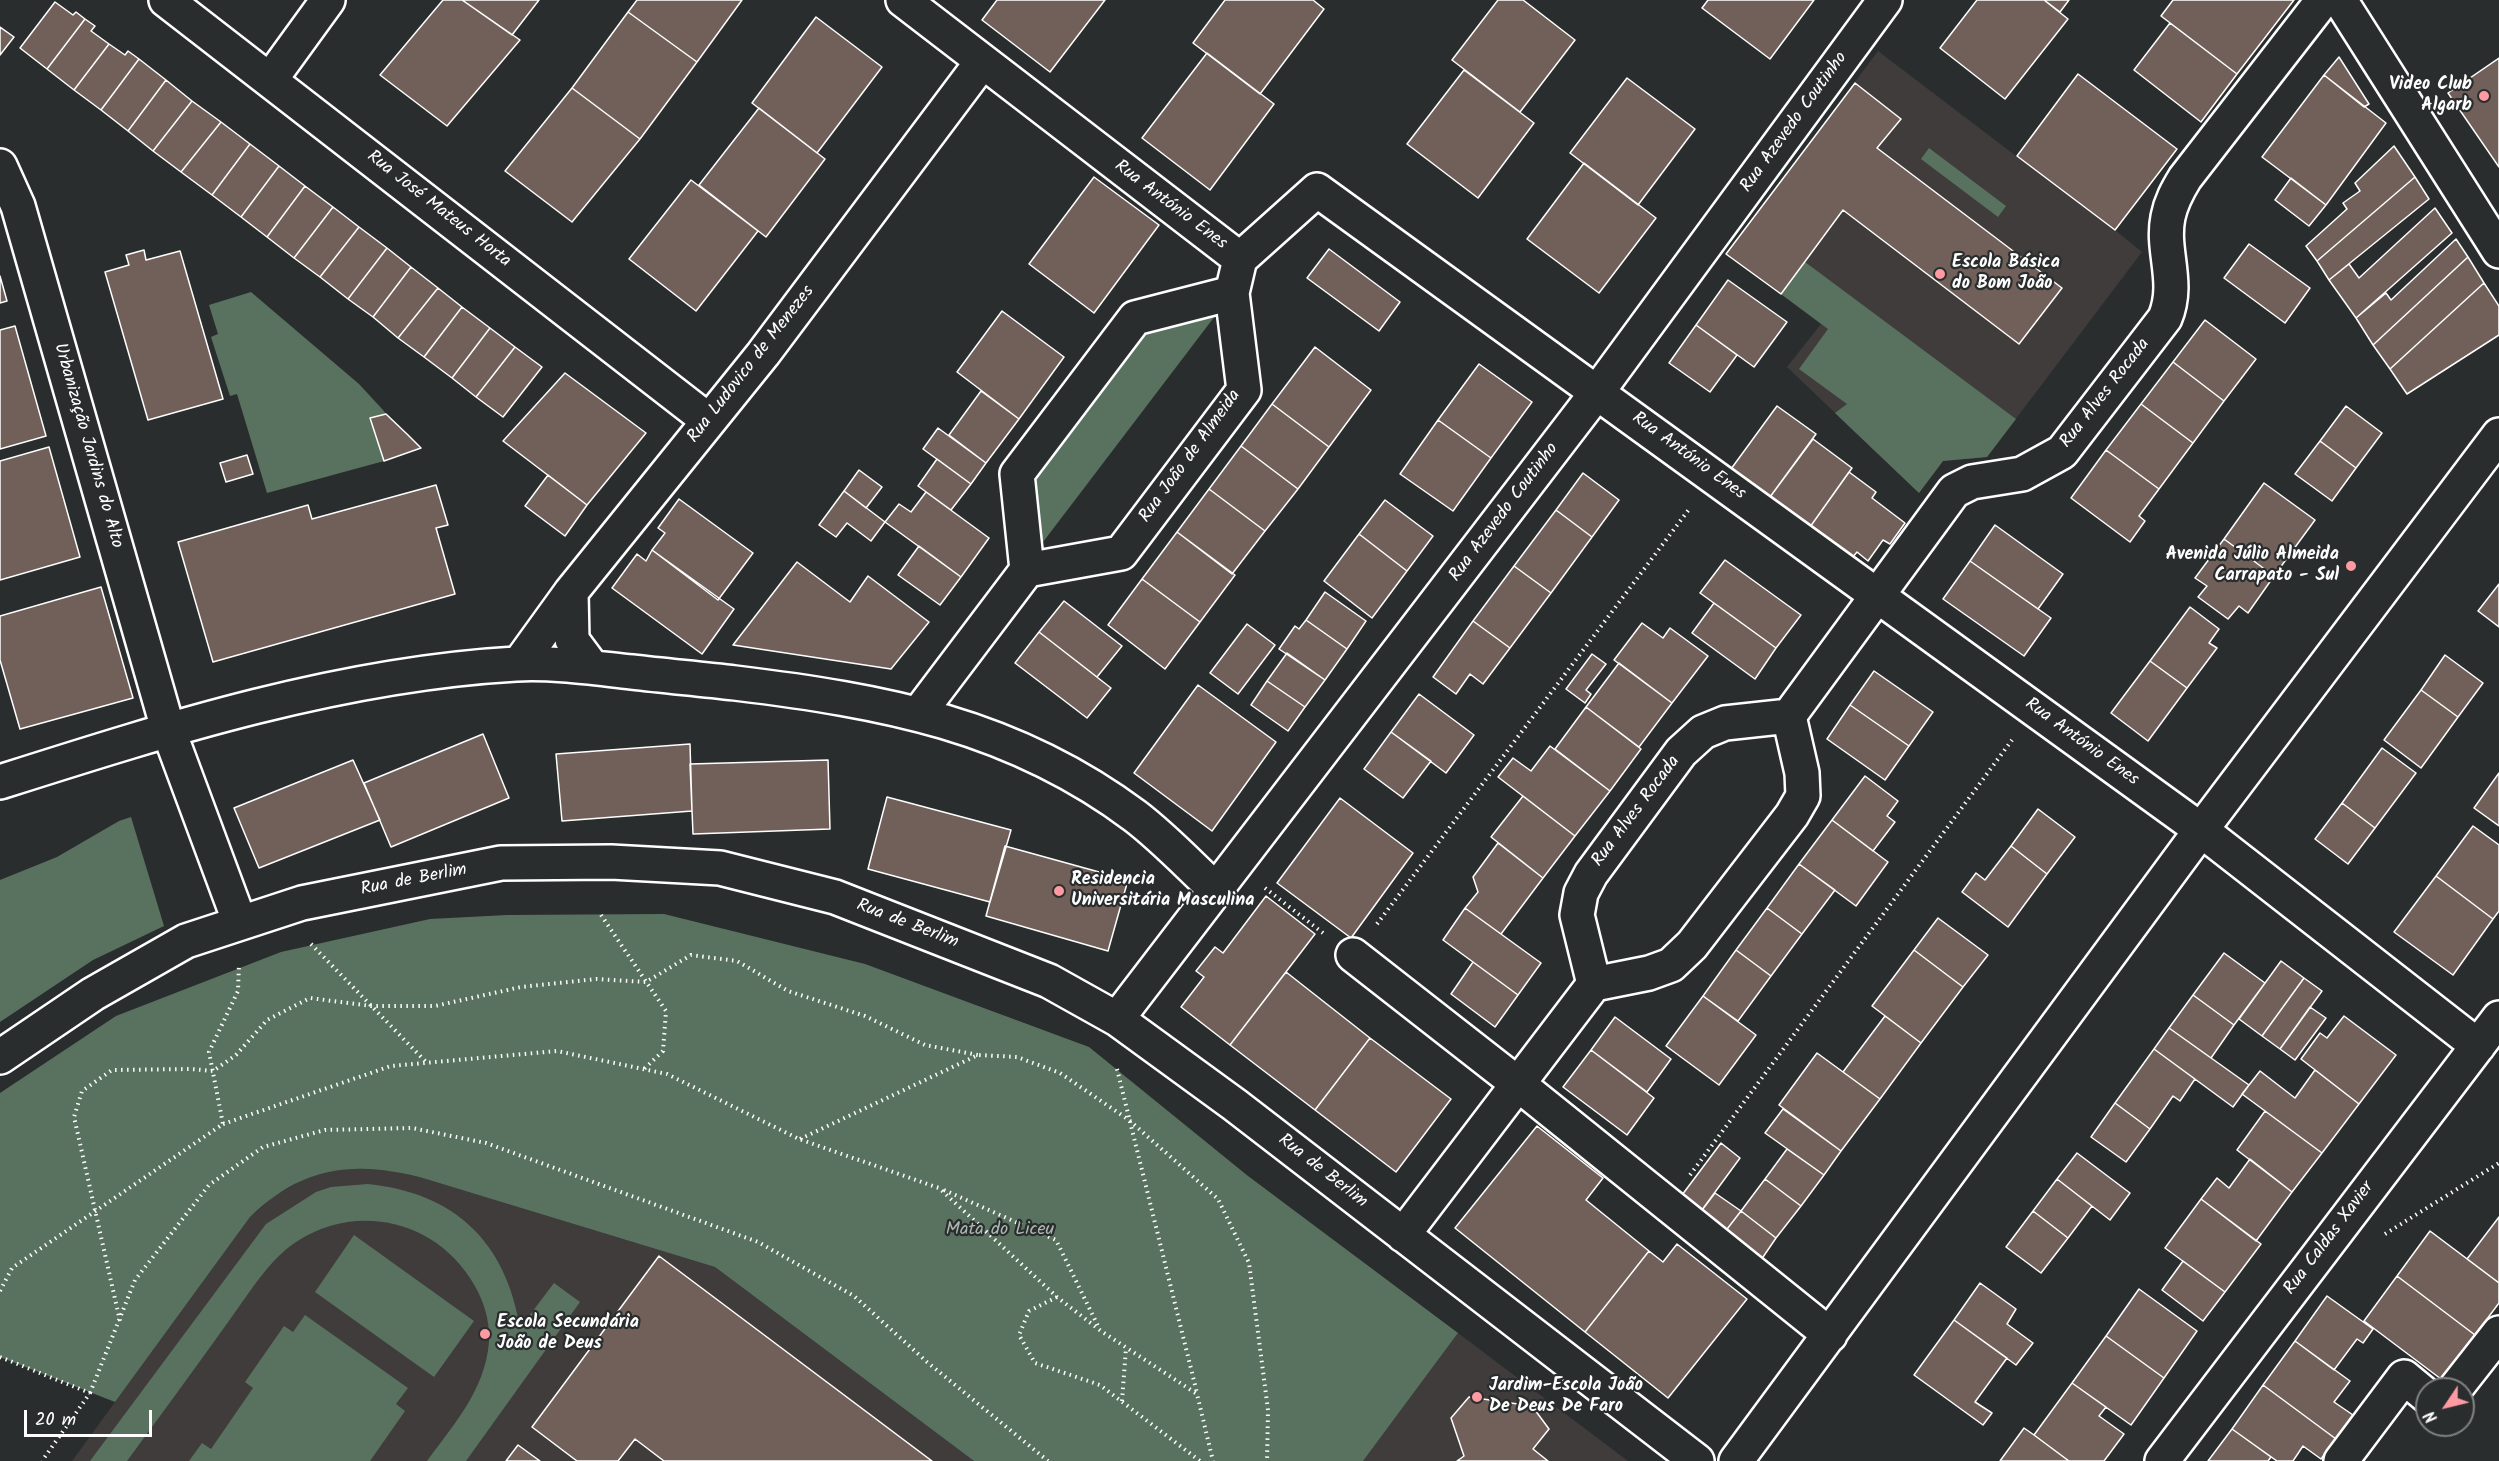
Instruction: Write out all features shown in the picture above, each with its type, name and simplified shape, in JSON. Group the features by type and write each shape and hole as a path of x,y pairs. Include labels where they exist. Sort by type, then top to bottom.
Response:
{"street":[{"name":"Rua José Mateus Horta","path":"166,0 709,421"},
{"path":"270,80 328,0"},
{"name":"Rua António Enes","path":"903,0 1240,259 1317,190 1598,391 2201,830 2478,1046"},
{"name":"Rua Azevedo Coutinho","path":"1118,1019 1598,391 1885,0"},
{"name":"Rua Alves Rocada","path":"1594,984 1577,915 1581,893 1591,874 1681,753 1703,732 1725,723 1789,716 1954,491 1972,482 2022,474 2062,452 2165,318 2172,301 2167,219 2174,197 2185,178 2323,0"},
{"path":"2340,0 2499,251"},
{"name":"Rua Ludovico de Menezes","path":"519,664 571,592 709,421 982,62"},
{"name":"Urbanização Jardins do Alto","path":"0,166 18,206 168,729 240,923"},
{"path":"918,713 1027,570 1017,474 1136,318 1232,293 1240,259"},
{"name":"Rua João de Almeida","path":"1027,570 1121,553 1244,390 1232,293"},
{"path":"2471,473 2485,431 2499,412"},
{"path":"1736,1461 2201,830 2499,435"},
{"path":"2471,473 2499,447"},
{"path":"571,592 572,640 592,668"},
{"path":"0,782 168,729 358,686 436,672 519,664 592,668 836,695 918,713 978,731 1057,768 1135,816 1226,878"},
{"path":"1403,1235 1594,984 1648,973 1671,965 1692,945 1792,814 1803,796 1802,773 1789,716"},
{"name":"Rua de Berlim","path":"0,1057 93,994 186,941 302,903 501,863 612,862 720,868 835,897 1049,981 1118,1019 1235,1105 1697,1461"},
{"path":"1353,955 1518,1084 1830,1335"},
{"name":"Rua Caldas Xavier","path":"2162,1461 2499,1018"},
{"path":"2464,1377 2499,1333"},
{"path":"2341,1461 2404,1377 2415,1386"}],"path":[{"path":"1226,878 1353,955 1714,476"},
{"path":"1668,1204 2034,710"},
{"path":"601,915 666,1011 663,1051 643,1069"},
{"path":"223,1125 209,1052 238,991 240,923"},
{"path":"310,944 426,1063"},
{"path":"120,1321 74,1117 82,1091 112,1070 213,1071 236,1055 267,1020 310,998 371,1006 435,1006 521,987 596,979 646,982 691,955 737,961 788,991 865,1016 925,1045 978,1055 1017,1057 1060,1073 1130,1120 1218,1199 1249,1263 1268,1410 1267,1461"},
{"path":"0,1291 12,1268 223,1125 391,1066 557,1051 668,1074 799,1140 939,1188 1056,1240 1101,1331"},
{"path":"799,1140 978,1055"},
{"path":"1117,1069 1213,1461"},
{"path":"42,1461 90,1393 135,1280 209,1185 263,1147 325,1130 412,1128 486,1143 758,1242 854,1296 927,1362 1048,1461"},
{"path":"2379,1238 2499,1163"},
{"path":"939,1188 1057,1297 1101,1331 1197,1394"},
{"path":"1057,1297 1029,1311 1019,1335 1035,1363 1100,1385 1200,1461"},
{"path":"1122,1401 1126,1348"},
{"path":"0,1357 90,1393"}],"shaded area":[{"name":"Escola Básica do Bom João","path":"1878,51 2016,156 2078,74 2177,149 2115,230 2142,252 1987,457 1943,461 1919,493 1787,367 1821,324 1726,254"},
{"name":"Escola Secundária João de Deus","path":"352,1168 394,1171 426,1179 715,1267 974,1461 72,1461 250,1217 274,1196 304,1179 324,1172"},
{"name":"Jardim-Escola João De Deus De Faro","path":"1458,1333 1628,1461 1363,1461"}],"green space":[{"path":"1929,148 2006,206 1998,217 1921,159"},
{"path":"1805,262 2016,419 1987,457 1943,461 1919,493 1835,413 1847,404 1799,369 1828,329 1781,294"},
{"path":"251,292 359,384 383,410 386,414 371,418 384,461 267,493 237,394 230,396 211,337 218,334 209,305"},
{"path":"1215,316 1040,546 1032,481 1148,330"},
{"path":"131,817 164,926 93,960 0,1022 0,880 57,857 119,821"},
{"name":"Mata do Liceu","path":"664,914 865,964 1089,1047 1248,1176 1458,1333 1363,1461 974,1461 715,1267 426,1179 401,1173 354,1169 332,1171 290,1186 250,1217 115,1402 0,1357 0,1093 116,1016 281,952 430,919 507,915"},
{"path":"368,1184 399,1189 426,1198 451,1211 471,1227 489,1247 503,1270 513,1297 520,1328 554,1283 580,1302 466,1461 427,1461 467,1406 481,1376 489,1342 487,1316 479,1293 454,1258 435,1242 414,1230 390,1223 367,1221 342,1223 319,1230 286,1249 260,1277 127,1461 90,1461 266,1224 316,1192 331,1187"},
{"path":"354,1235 474,1321 434,1377 315,1292"},
{"path":"305,1315 408,1388 396,1404 405,1411 370,1461 189,1461 202,1443 211,1449 253,1388 245,1382 284,1326 293,1332"}],"building":[{"path":"443,0 462,0 520,40 447,126 380,75"},
{"path":"462,0 539,0 512,35"},
{"path":"637,0 742,0 697,62 628,12"},
{"path":"997,0 1105,0 1050,72 982,20"},
{"path":"1225,0 1313,0 1324,9 1260,94 1193,43"},
{"path":"1498,0 1523,0 1575,40 1520,112 1452,60"},
{"path":"1708,0 1814,0 1770,59 1702,8"},
{"path":"1977,0 2044,0 2068,19 2005,99 1940,48"},
{"path":"2044,0 2069,0 2060,12"},
{"path":"2173,0 2294,0 2237,74 2161,16"},
{"path":"55,2 73,15 76,12 85,19 47,69 20,48"},
{"path":"628,12 697,62 640,139 572,88"},
{"path":"816,17 882,67 817,153 752,103"},
{"path":"85,19 95,26 91,31 109,44 74,90 47,69"},
{"path":"2170,23 2237,74 2201,122 2134,70"},
{"path":"0,27 14,37 0,55"},
{"path":"109,44 125,55 128,51 139,59 101,110 74,90"},
{"path":"1207,53 1274,104 1210,190 1142,138"},
{"path":"2339,57 2369,104 2364,107 2324,75"},
{"path":"2499,58 2499,167 2448,93"},
{"path":"139,59 166,80 128,131 101,110"},
{"path":"1464,70 1534,123 1478,198 1407,144"},
{"path":"2078,74 2177,149 2115,230 2017,156"},
{"path":"2324,75 2386,123 2326,205 2262,157"},
{"path":"1627,78 1695,129 1638,205 1570,153"},
{"path":"166,80 192,101 153,151 128,131"},
{"path":"1855,83 1901,119 1877,148 2062,288 2019,344 1843,210 1781,294 1726,254"},
{"path":"572,88 640,139 572,222 505,171"},
{"path":"192,101 221,122 181,172 153,151"},
{"path":"759,108 825,159 766,237 699,185"},
{"path":"221,122 250,144 212,195 181,172"},
{"path":"250,144 279,166 241,217 212,195"},
{"path":"2394,146 2415,177 2317,261 2306,246 2347,209 2343,203 2360,191 2355,183"},
{"path":"1584,163 1656,218 1599,293 1527,239"},
{"path":"279,166 305,186 267,237 241,217"},
{"path":"1094,177 1159,225 1094,313 1029,264"},
{"path":"2415,177 2429,199 2329,280 2317,261"},
{"path":"2291,178 2326,205 2309,226 2275,200"},
{"path":"691,180 758,231 696,311 629,259"},
{"path":"305,186 333,207 294,258 267,237"},
{"path":"333,207 359,227 320,277 294,258"},
{"path":"2435,208 2452,233 2356,318 2329,280 2349,264 2359,278"},
{"path":"359,227 387,248 348,299 320,277"},
{"path":"2456,239 2468,257 2373,345 2356,318 2386,293 2391,300"},
{"path":"2249,244 2310,288 2285,323 2224,278"},
{"path":"387,248 411,267 373,317 348,299"},
{"path":"1329,249 1400,302 1379,331 1307,278"},
{"path":"144,250 146,260 180,251 223,399 148,420 105,272 129,265 126,255"},
{"path":"2468,257 2484,283 2390,369 2373,345"},
{"path":"411,267 438,288 398,338 373,317"},
{"path":"0,276 7,301 0,303"},
{"path":"1728,280 1787,322 1754,367 1696,325"},
{"path":"2484,283 2499,306 2499,335 2407,394 2390,369"},
{"path":"438,288 462,307 424,357 398,338"},
{"path":"462,307 490,328 452,378 424,357"},
{"path":"1002,311 1064,357 1019,419 957,372"},
{"path":"2205,320 2256,359 2224,401 2173,362"},
{"path":"1696,325 1737,355 1710,392 1669,363"},
{"path":"15,326 46,436 0,449 0,330"},
{"path":"490,328 515,347 476,397 452,378"},
{"path":"515,347 542,367 503,417 476,397"},
{"path":"1315,347 1371,390 1329,447 1272,404"},
{"path":"2173,362 2224,401 2193,443 2141,404"},
{"path":"1479,364 1532,402 1491,458 1438,420"},
{"path":"565,373 646,433 587,505 503,441"},
{"path":"981,391 1019,419 986,463 949,435"},
{"path":"1272,404 1329,447 1298,489 1241,446"},
{"path":"2141,404 2193,443 2159,489 2106,450"},
{"path":"1777,406 1816,434 1770,497 1731,469"},
{"path":"2346,406 2382,433 2356,468 2320,441"},
{"path":"386,414 421,448 384,461 370,418"},
{"path":"1438,420 1491,458 1453,511 1400,474"},
{"path":"938,428 986,463 971,484 923,449"},
{"path":"1813,439 1852,468 1810,527 1770,497"},
{"path":"2320,441 2356,468 2332,501 2295,474"},
{"path":"1241,446 1298,489 1265,531 1209,489"},
{"path":"49,447 80,557 0,580 0,461"},
{"path":"2106,450 2159,489 2139,516 2145,521 2130,542 2071,498"},
{"path":"247,455 253,474 226,482 220,463"},
{"path":"937,459 971,484 951,510 918,486"},
{"path":"859,470 882,487 866,508 844,491"},
{"path":"1849,472 1876,492 1872,498 1905,523 1890,544 1883,540 1868,561 1857,552 1852,558 1810,527"},
{"path":"1583,473 1619,500 1592,537 1556,510"},
{"path":"548,475 587,505 565,536 525,506"},
{"path":"2264,483 2315,520 2274,576 2224,539"},
{"path":"436,485 448,525 436,528 455,594 213,662 178,542 308,505 312,519"},
{"path":"1209,489 1265,531 1232,574 1177,532"},
{"path":"844,491 885,522 871,541 847,523 836,537 819,525"},
{"path":"926,492 989,538 961,577 885,522 899,504 911,512"},
{"path":"679,499 753,553 718,600 652,550 665,533 658,528"},
{"path":"1385,500 1433,536 1407,571 1359,534"},
{"path":"1556,510 1592,537 1551,593 1514,566"},
{"path":"1995,525 2063,574 2038,609 1970,561"},
{"path":"1177,532 1235,575 1200,622 1142,579"},
{"path":"1359,534 1407,571 1372,618 1324,581"},
{"path":"2224,539 2274,576 2248,613 2239,606 2228,619 2198,597 2207,586 2195,578"},
{"path":"919,546 961,577 940,605 898,575"},
{"path":"652,550 734,609 702,654 612,588 637,554 646,561"},
{"path":"1725,560 1801,615 1776,648 1700,593"},
{"path":"1970,561 2051,618 2024,656 1943,599"},
{"path":"797,562 850,602 868,576 929,622 891,669 733,645"},
{"path":"1514,566 1551,593 1510,648 1473,621"},
{"path":"1142,579 1200,622 1165,669 1108,625"},
{"path":"2499,584 2499,627 2478,611"},
{"path":"101,587 133,698 20,729 0,660 0,616"},
{"path":"1325,592 1366,621 1347,649 1306,620"},
{"path":"1064,601 1122,646 1097,677 1039,632"},
{"path":"1714,603 1776,648 1755,679 1692,633"},
{"path":"2190,607 2219,629 2209,643 2217,648 2187,688 2150,661"},
{"path":"1306,620 1347,649 1325,680 1279,649 1295,626 1299,629"},
{"path":"1473,621 1510,648 1483,684 1470,674 1456,694 1433,677"},
{"path":"1642,623 1663,638 1670,628 1708,656 1672,703 1614,660"},
{"path":"1247,624 1275,645 1238,694 1210,673"},
{"path":"1039,632 1111,688 1087,718 1015,663"},
{"path":"1287,653 1325,680 1305,707 1267,681"},
{"path":"1592,654 1606,664 1586,690 1591,694 1585,703 1566,689"},
{"path":"2445,655 2483,683 2458,717 2421,690"},
{"path":"2150,661 2187,688 2148,741 2111,713"},
{"path":"1619,663 1672,703 1639,747 1586,707"},
{"path":"1874,671 1933,712 1909,746 1850,705"},
{"path":"1267,681 1305,707 1288,731 1251,705"},
{"path":"1198,685 1276,742 1212,831 1134,773"},
{"path":"2421,690 2458,717 2421,768 2384,740"},
{"path":"1419,694 1474,735 1446,773 1391,732"},
{"path":"1850,705 1909,746 1885,780 1827,739"},
{"path":"1586,707 1641,749 1610,791 1555,749"},
{"path":"1391,732 1431,761 1403,798 1364,769"},
{"path":"483,734 509,798 391,847 364,783"},
{"path":"690,744 692,811 562,821 556,754"},
{"path":"1550,746 1610,791 1575,836 1498,777 1513,758 1531,771"},
{"path":"2382,748 2416,773 2375,828 2342,803"},
{"path":"353,760 380,820 259,868 234,808"},
{"path":"828,760 830,829 693,834 690,764"},
{"path":"2499,773 2499,826 2474,808"},
{"path":"1865,776 1898,801 1887,816 1895,822 1873,851 1832,820"},
{"path":"1523,796 1575,836 1543,878 1491,837"},
{"path":"887,797 1011,830 990,902 868,869"},
{"path":"1340,798 1413,853 1351,938 1277,883"},
{"path":"2342,803 2375,828 2348,864 2315,839"},
{"path":"2038,809 2075,837 2047,874 2011,846"},
{"path":"1832,820 1888,862 1856,906 1799,864"},
{"path":"2473,826 2499,845 2499,911 2493,919 2436,876"},
{"path":"1498,843 1543,878 1501,934 1465,908 1478,892 1473,877"},
{"name":"Residencia Universitária Masculina","path":"1005,846 1128,880 1108,951 986,916"},
{"path":"2011,846 2047,874 2008,927 1962,892 1976,873 1985,880"},
{"path":"1799,864 1835,890 1802,934 1767,908"},
{"path":"2436,876 2493,919 2453,975 2394,932"},
{"path":"1266,896 1315,934 1230,1045 1181,1007 1204,977 1196,971 1215,947 1223,953"},
{"path":"1465,908 1541,963 1518,995 1443,940"},
{"path":"1767,908 1802,934 1771,976 1736,950"},
{"path":"1938,918 1988,955 1963,987 1914,950"},
{"path":"1736,950 1771,976 1738,1021 1703,996"},
{"path":"1914,950 1963,987 1921,1043 1872,1006"},
{"path":"2224,953 2265,983 2234,1025 2193,995"},
{"path":"2281,961 2304,978 2262,1036 2239,1019"},
{"path":"1473,962 1518,995 1495,1027 1451,994"},
{"path":"1286,972 1370,1038 1315,1110 1230,1045"},
{"path":"2304,978 2322,991 2280,1049 2262,1036"},
{"path":"2193,995 2234,1025 2211,1058 2169,1028"},
{"path":"1703,996 1756,1035 1719,1085 1666,1046"},
{"path":"2310,1007 2326,1018 2295,1060 2280,1049"},
{"path":"1885,1016 1921,1043 1880,1099 1843,1072"},
{"path":"2344,1016 2396,1055 2359,1104 2301,1059 2320,1033 2327,1038"},
{"path":"1615,1017 1671,1059 1647,1092 1591,1050"},
{"path":"2169,1028 2249,1085 2233,1107 2154,1049"},
{"path":"1370,1038 1451,1099 1396,1172 1315,1110"},
{"path":"2154,1049 2195,1079 2180,1101 2173,1096 2150,1129 2115,1103"},
{"path":"1591,1050 1654,1098 1627,1135 1563,1087"},
{"path":"1817,1053 1880,1099 1841,1151 1779,1105"},
{"path":"2315,1070 2359,1104 2322,1153 2242,1094 2260,1071 2295,1098"},
{"path":"2115,1103 2150,1129 2126,1162 2091,1137"},
{"path":"1783,1109 1841,1151 1824,1175 1765,1133"},
{"path":"2265,1111 2322,1153 2292,1192 2237,1150"},
{"path":"1537,1126 1603,1178 1586,1200 1649,1251 1585,1332 1455,1228"},
{"path":"1721,1143 1740,1158 1699,1214 1679,1199"},
{"path":"1787,1149 1824,1175 1801,1206 1765,1179"},
{"path":"2077,1153 2130,1193 2110,1220 2057,1179"},
{"path":"2250,1159 2292,1192 2256,1241 2201,1199 2217,1178 2229,1188"},
{"path":"1765,1179 1801,1206 1776,1238 1741,1211"},
{"path":"2057,1179 2092,1206 2068,1238 2033,1211"},
{"path":"1715,1193 1741,1211 1724,1233 1699,1214"},
{"path":"2201,1199 2261,1244 2225,1292 2165,1248"},
{"path":"1741,1211 1776,1238 1761,1260 1724,1233"},
{"path":"2033,1211 2068,1238 2041,1273 2006,1247"},
{"path":"2499,1217 2499,1283 2467,1259"},
{"path":"2430,1231 2499,1283 2499,1303 2475,1335 2397,1276"},
{"path":"1677,1244 1747,1299 1668,1398 1585,1332 1649,1251 1663,1262"},
{"path":"659,1256 932,1461 664,1461 635,1439 618,1461 577,1461 532,1427"},
{"path":"2183,1261 2225,1292 2203,1321 2162,1290"},
{"path":"2397,1276 2475,1335 2443,1377 2438,1377 2364,1321"},
{"path":"1980,1283 2016,1309 2007,1324 2033,1343 2016,1365 1954,1320"},
{"path":"2139,1289 2197,1331 2164,1378 2106,1336"},
{"path":"2327,1296 2373,1329 2363,1343 2357,1339 2334,1370 2295,1341"},
{"path":"1954,1320 2007,1358 1975,1402 1992,1413 1983,1425 1914,1375"},
{"path":"2106,1336 2164,1378 2131,1425 2072,1383"},
{"path":"2295,1341 2350,1381 2334,1402 2353,1415 2336,1439 2263,1385"},
{"path":"2072,1383 2106,1407 2099,1416 2124,1434 2104,1461 2069,1461 2034,1435"},
{"path":"2263,1385 2336,1439 2321,1459 2303,1446 2293,1461 2277,1461 2232,1429"},
{"path":"1469,1397 1532,1406 1549,1429 1533,1449 1548,1461 1457,1461 1464,1456 1451,1418"},
{"path":"2024,1428 2034,1435 2069,1461 2000,1461"},
{"path":"2232,1429 2271,1457 2268,1461 2208,1461"},
{"path":"518,1445 540,1461 506,1461"}],"place":[{"name":"Video Club Algarb","path":"2484,96"},
{"name":"Escola Básica do Bom João","path":"1940,274"},
{"name":"Avenida Júlio Almeida Carrapato - Sul","path":"2351,566"},
{"name":"Residencia Universitária Masculina","path":"1059,891"},
{"name":"Escola Secundária João de Deus","path":"485,1334"},
{"name":"Jardim-Escola João De Deus De Faro","path":"1477,1397"}]}
